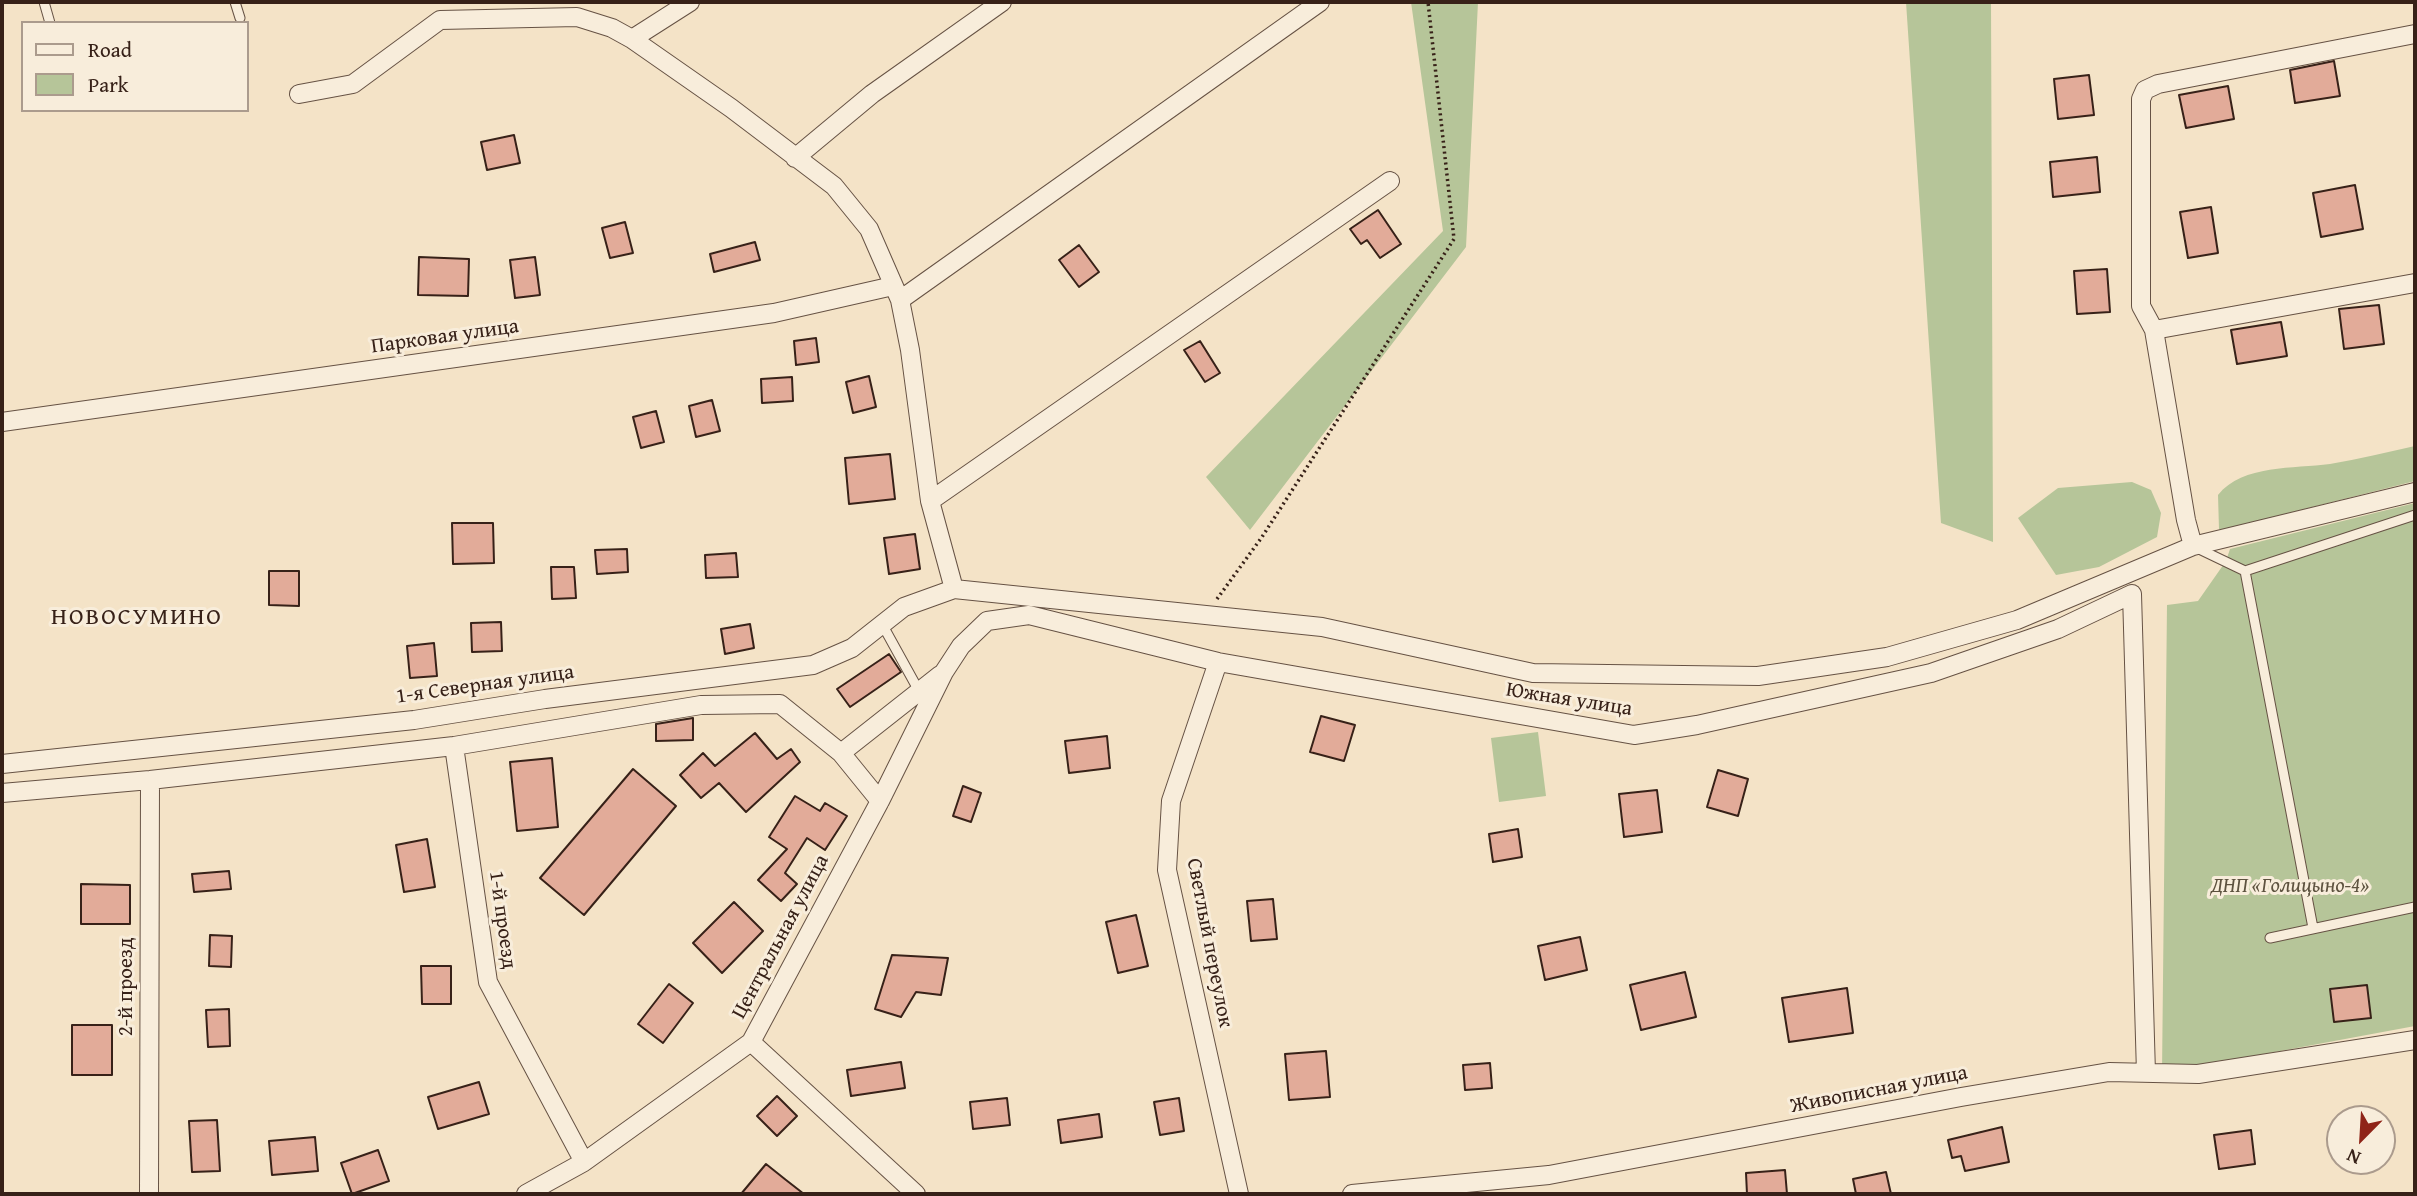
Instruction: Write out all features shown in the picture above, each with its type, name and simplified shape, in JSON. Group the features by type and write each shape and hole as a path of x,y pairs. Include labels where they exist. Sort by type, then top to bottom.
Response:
{"street":[{"path":"434,2 440,20"},
{"path":"632,39 690,2"},
{"path":"795,158 872,94 1002,2"},
{"path":"897,293 1320,2"},
{"path":"299,94 353,84 440,20 576,16 612,28 632,39 731,108 834,186 869,229 897,293 910,350 930,501 954,589 1322,627 1533,673 1758,676 1887,657 2017,620 2193,546 2415,492"},
{"path":"2193,546 2186,520 2154,330 2141,306 2141,99 2145,90 2158,84 2415,34"},
{"path":"930,501 1390,181"},
{"path":"2154,330 2415,283"},
{"name":"Парковая улица","path":"2,422 774,313 897,293"},
{"name":"1-я Северная улица","path":"2,764 414,720 545,698 813,665 852,648 904,607 954,589"},
{"name":"Южная улица","path":"987,621 1029,615 1218,662 1633,735 1697,725 1931,673 2058,629 2132,594 2146,1073"},
{"name":"Центральная улица","path":"526,1194 584,1162 751,1042 880,801 944,672 961,646 987,621"},
{"name":"Светлый переулок","path":"1218,662 1171,801 1167,870 1239,1194"},
{"path":"841,753 944,672"},
{"path":"2,793 150,780 454,746 701,705 780,704 841,753 880,801"},
{"name":"1-й проезд","path":"454,746 488,982 584,1162"},
{"name":"2-й проезд","path":"149,1194 150,780"},
{"name":"Живописная улица","path":"1352,1194 1549,1175 1961,1097 2109,1072 2198,1074 2415,1040"},
{"path":"751,1042 916,1194"}],"lane":[{"path":"44,2 49,21"},
{"path":"235,2 240,18"},
{"path":"2193,546 2245,570 2415,516"},
{"path":"2245,570 2313,928"},
{"path":"882,624 919,691"},
{"path":"2270,938 2415,907"}],"path":[{"path":"1206,615 1262,537 1454,239 1428,2"}],"green space":[{"path":"1411,2 1478,2 1466,247 1250,530 1206,477 1443,231"},
{"path":"1906,2 1991,2 1993,542 1941,523"},
{"path":"2415,446 2415,481 2233,530 2219,529 2218,495 2241,478 2270,470 2330,464"},
{"path":"2132,482 2151,490 2161,513 2157,537 2099,567 2056,575 2018,518 2058,488"},
{"name":"ДНП «Голицыно-4»","path":"2415,503 2415,1026 2162,1073 2167,605 2198,601 2226,561 2230,549"},
{"path":"1538,732 1546,796 1499,802 1491,738"}],"building":[{"path":"2334,61 2340,96 2295,103 2290,70"},
{"path":"2089,75 2094,115 2058,119 2054,79"},
{"path":"2228,86 2234,119 2186,128 2179,95"},
{"path":"514,135 520,163 487,170 481,142"},
{"path":"2097,157 2100,192 2053,197 2050,162"},
{"path":"2355,185 2363,229 2321,237 2313,193"},
{"path":"2211,207 2218,253 2188,258 2180,212"},
{"path":"1378,210 1401,244 1380,258 1367,240 1361,244 1350,229"},
{"path":"625,222 633,253 610,258 602,228"},
{"path":"755,242 760,260 714,272 710,254"},
{"path":"1079,245 1099,272 1079,287 1059,260"},
{"path":"419,257 469,259 468,296 418,295"},
{"path":"535,257 540,295 515,298 510,260"},
{"path":"2107,269 2110,312 2077,314 2074,271"},
{"path":"2379,305 2384,344 2344,349 2339,309"},
{"path":"2281,322 2287,356 2237,364 2231,330"},
{"path":"816,338 819,362 796,365 794,341"},
{"path":"1200,341 1220,373 1205,382 1184,350"},
{"path":"869,376 876,407 853,413 846,382"},
{"path":"792,377 793,401 762,403 761,379"},
{"path":"712,400 720,431 696,437 689,406"},
{"path":"656,411 664,442 641,448 633,417"},
{"path":"890,454 895,499 849,504 845,458"},
{"path":"452,523 493,523 494,563 453,564"},
{"path":"915,534 920,569 889,574 884,538"},
{"path":"627,549 628,572 597,574 595,550"},
{"path":"736,553 738,577 706,578 705,555"},
{"path":"551,567 574,567 576,598 552,599"},
{"path":"269,571 299,571 299,606 269,605"},
{"path":"501,622 502,651 472,652 471,623"},
{"path":"750,624 754,648 725,654 721,629"},
{"path":"434,643 437,676 410,678 407,646"},
{"path":"889,654 901,672 850,707 837,689"},
{"path":"1321,716 1355,725 1344,761 1310,752"},
{"path":"693,718 693,740 656,741 656,724"},
{"path":"755,733 777,759 791,749 800,762 746,812 719,783 701,798 680,775 703,753 715,766"},
{"path":"1107,736 1110,768 1069,773 1065,741"},
{"path":"552,758 558,827 517,831 510,762"},
{"path":"633,769 676,806 584,915 540,878"},
{"path":"1718,770 1748,779 1738,816 1707,807"},
{"path":"963,786 981,793 971,822 953,816"},
{"path":"1657,790 1662,832 1624,837 1619,794"},
{"path":"795,796 820,811 825,803 847,816 825,850 807,838 785,873 797,884 781,901 758,880 787,849 769,837"},
{"path":"1518,829 1522,857 1493,862 1489,834"},
{"path":"427,839 435,887 404,892 396,845"},
{"path":"229,871 231,889 194,892 192,874"},
{"path":"81,884 130,885 130,924 81,924"},
{"path":"1273,899 1277,939 1251,941 1247,901"},
{"path":"734,902 763,931 722,973 693,943"},
{"path":"1136,915 1148,966 1118,973 1106,922"},
{"path":"210,935 232,936 231,967 209,966"},
{"path":"1580,937 1587,970 1545,980 1538,946"},
{"path":"892,955 948,958 941,995 916,992 901,1017 875,1009"},
{"path":"421,966 451,966 451,1004 422,1004"},
{"path":"1685,972 1696,1017 1641,1030 1630,985"},
{"path":"669,984 693,1003 663,1043 638,1024"},
{"path":"2367,985 2371,1018 2334,1022 2330,989"},
{"path":"1847,988 1853,1033 1789,1042 1782,998"},
{"path":"229,1009 230,1046 208,1047 206,1010"},
{"path":"72,1025 112,1025 112,1075 72,1075"},
{"path":"1326,1051 1330,1097 1289,1100 1285,1054"},
{"path":"901,1062 905,1088 851,1096 847,1070"},
{"path":"1490,1063 1492,1088 1465,1090 1463,1065"},
{"path":"479,1082 489,1114 438,1129 428,1097"},
{"path":"777,1096 797,1116 777,1136 757,1116"},
{"path":"1007,1098 1010,1125 973,1129 970,1102"},
{"path":"1179,1098 1184,1131 1160,1135 1154,1102"},
{"path":"1099,1114 1102,1137 1061,1143 1058,1120"},
{"path":"217,1120 220,1171 192,1172 189,1121"},
{"path":"2002,1127 2009,1162 1965,1171 1961,1156 1952,1158 1948,1140"},
{"path":"2251,1130 2255,1164 2219,1169 2214,1135"},
{"path":"315,1137 318,1171 272,1175 269,1141"},
{"path":"378,1150 389,1181 352,1194 341,1163"},
{"path":"766,1164 786,1180 804,1194 741,1194"},
{"path":"1785,1170 1787,1194 1747,1194 1746,1173"},
{"path":"1886,1172 1891,1194 1856,1194 1853,1179"}],"district":[{"name":"НОВОСУМИНО","path":"137,618"}]}
